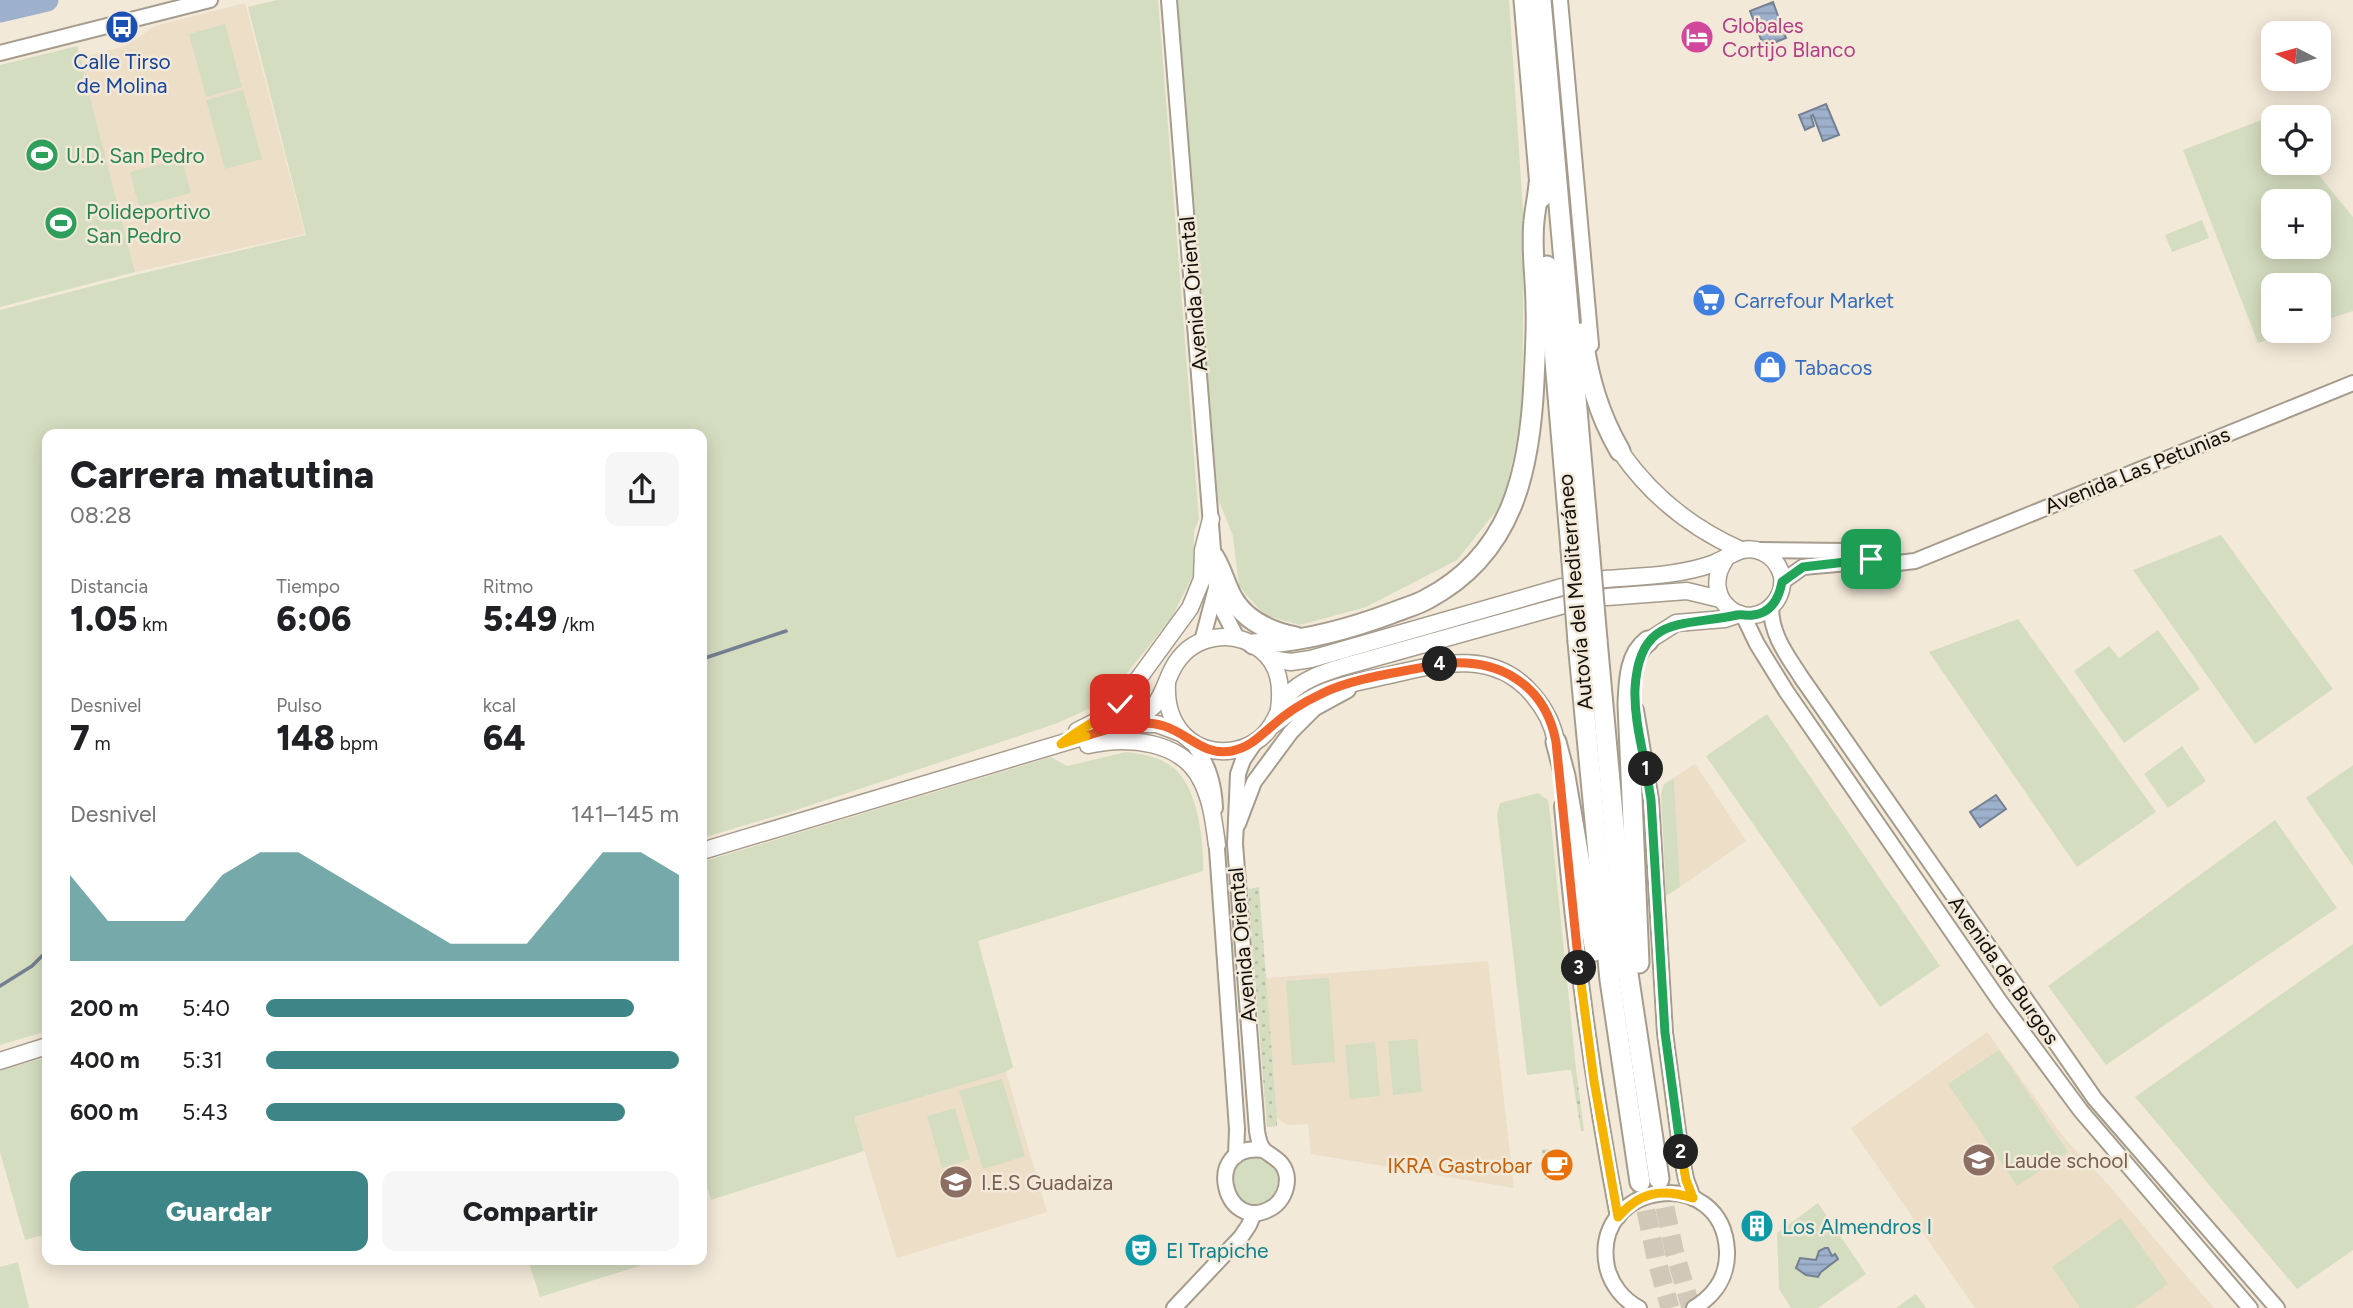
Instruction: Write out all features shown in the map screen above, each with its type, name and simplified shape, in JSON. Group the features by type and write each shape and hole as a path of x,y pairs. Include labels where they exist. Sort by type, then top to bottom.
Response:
{"highway":[{"name":"Autovía del Mediterráneo","path":"1524,0 1539,184 1580,547"},
{"name":"Autovía del Mediterráneo","path":"1541,0 1563,255 1580,547 1609,967 1618,1042 1649,1181 1639,1059 1587,641"},
{"path":"1245,641 1308,639 1377,618 1427,599 1461,576 1488,549 1510,513 1521,484 1527,457 1533,403 1536,309 1533,222 1539,184"},
{"path":"1563,255 1576,292 1593,390 1600,412 1620,451"},
{"path":"1214,557 1233,599 1244,613 1272,630 1308,639"},
{"path":"1639,1059 1643,1015 1628,704 1629,677 1634,659 1648,641"},
{"path":"1556,742 1565,776 1603,1003 1618,1042"}],"main road":[{"path":"1620,451 1642,481 1667,506 1713,538 1765,553 1778,565 1782,582 1779,596 1772,607 1758,614 1675,623 1648,641"},
{"path":"1061,744 1081,728 1105,717 1120,704 1190,608 1202,579 1203,550 1211,519"},
{"path":"1605,579 1689,572 1749,550"},
{"path":"1720,599 1716,578 1725,560"},
{"path":"707,850 1126,724 1153,706 1176,663 1187,650 1202,641 1219,637 1245,641 1270,659 1291,662 1311,659 1562,587"},
{"path":"1607,597 1687,592 1720,599 1742,615"},
{"path":"1271,726 1289,694 1318,675 1563,605"},
{"path":"1270,659 1280,684 1279,709"},
{"path":"1126,724 1157,724 1216,752 1229,751 1255,742 1271,726 1324,692 1457,662 1485,664 1522,683 1538,699 1551,722 1556,742"},
{"path":"1168,681 1168,708 1173,721 1188,739"},
{"path":"1061,744 1086,745 1131,740 1163,748 1179,757 1194,768 1207,792 1217,845"},
{"path":"0,1060 42,1047"}],"street":[{"path":"0,53 211,0"},
{"name":"Avenida Oriental","path":"1170,0 1216,587 1223,611 1245,641"},
{"path":"1560,0 1592,357 1620,451"},
{"name":"Avenida Las Petunias","path":"1782,582 1803,567 1860,562 1874,554 1889,564 1915,561 2353,383"},
{"path":"1749,550 1846,551 1861,544 1861,553 1874,554"},
{"name":"Avenida Oriental","path":"1202,641 1216,587"},
{"name":"Avenida de Burgos","path":"1772,607 1773,628 1794,666 2065,1058 2095,1099 2277,1308"},
{"name":"Avenida de Burgos","path":"1742,615 1786,691 2019,1027 2081,1111 2250,1308"},
{"path":"1648,641 1637,670 1635,697 1648,784 1665,1033 1681,1154 1693,1198"},
{"path":"1235,832 1254,782 1303,719 1326,701 1368,680"},
{"name":"Avenida Oriental","path":"1188,739 1208,766 1213,781 1237,1129 1236,1156"},
{"name":"Avenida Oriental","path":"1174,1308 1241,1237 1250,1225 1254,1213 1270,1209 1283,1197 1286,1189 1286,1172 1283,1165 1278,1158 1264,1150 1257,1130 1235,832 1238,774 1242,760 1255,742"},
{"path":"1556,742 1578,961 1594,1081 1618,1217"},
{"path":"1254,1213 1235,1206 1225,1189 1226,1170 1236,1156 1250,1150 1264,1150"},
{"path":"1639,1308 1626,1299 1614,1285 1607,1265 1608,1235 1618,1217 1634,1201 1642,1196 1664,1193 1678,1193 1693,1198 1710,1209 1725,1236 1727,1259 1722,1280 1711,1296 1694,1308"}],"shaded area":[{"path":"245,3 305,234 135,272 80,58 125,46 155,26"},
{"path":"1695,764 1746,841 1680,887 1674,778"},
{"path":"1488,961 1514,1188 1311,1154 1308,1124 1287,1125 1277,1118 1266,978"},
{"name":"Laude school","path":"1987,1032 2065,1139 2105,1181 2214,1308 1975,1308 1851,1128"},
{"name":"I.E.S Guadaiza","path":"1006,1072 1047,1212 897,1258 854,1117"}],"green space":[{"path":"277,0 1158,0 1199,519 1194,531 1193,575 1172,617 1104,702 1055,724 793,811 707,837 707,429 42,429 42,1032 0,1045 0,310 306,235 248,7"},
{"path":"1177,0 1509,0 1524,226 1522,414 1504,501 1457,560 1366,607 1300,625 1264,615 1239,586 1233,536 1218,499"},
{"path":"225,24 242,87 206,97 189,34"},
{"name":"Polideportivo San Pedro","path":"77,46 135,272 0,307 0,65"},
{"path":"243,90 262,159 225,169 206,100"},
{"path":"2261,120 2261,175 2319,175 2330,189 2261,189 2261,259 2331,259 2331,190 2353,217 2353,311 2331,318 2331,273 2261,273 2261,342 2258,343 2183,150"},
{"path":"182,159 191,193 139,207 130,172"},
{"path":"2202,220 2209,238 2172,252 2165,235"},
{"path":"2221,535 2333,689 2255,744 2133,570"},
{"path":"2018,619 2156,812 2077,867 1929,652"},
{"path":"2158,630 2200,689 2124,743 2074,671 2109,646 2119,658"},
{"path":"1767,714 1940,966 1880,1007 1706,756"},
{"path":"2182,746 2206,781 2168,808 2144,774"},
{"path":"1126,752 1148,756 1168,764 1178,772 1193,797 1200,828 1203,871 978,941 1013,1067 1006,1072 854,1117 864,1151 711,1200 707,1188 707,860 1051,757 1067,766"},
{"path":"2353,765 2353,866 2306,798"},
{"path":"1674,778 1680,887 1666,896 1661,794 1664,784"},
{"path":"1538,793 1548,800 1550,814 1576,1069 1527,1075 1497,814 1500,803"},
{"path":"2275,820 2337,908 2106,1065 2048,986"},
{"path":"1259,887 1277,1118 1277,1126 1267,1127 1248,889"},
{"path":"2353,944 2353,1250 2297,1289 2135,1097"},
{"path":"1329,978 1335,1062 1292,1065 1286,981"},
{"path":"1417,1039 1422,1092 1393,1095 1388,1041"},
{"path":"1375,1042 1380,1096 1350,1099 1345,1045"},
{"path":"1999,1050 2068,1152 2017,1186 1948,1084"},
{"path":"42,1058 42,1235 25,1240 0,1152 0,1071"},
{"path":"1571,1069 1576,1069 1584,1131 1581,1131"},
{"path":"1002,1079 1025,1156 983,1169 959,1091"},
{"path":"955,1108 970,1159 942,1168 927,1116"},
{"path":"1549,1149 1554,1179 1545,1180 1542,1150"},
{"path":"1256,1156 1273,1163 1280,1180 1273,1197 1256,1204 1239,1197 1232,1180 1239,1163"},
{"path":"1818,1203 1866,1274 1818,1308 1791,1308 1779,1289 1777,1233"},
{"path":"2121,1218 2168,1284 2134,1308 2080,1308 2052,1267"},
{"path":"18,1262 29,1308 0,1308 0,1267"},
{"path":"530,1265 642,1265 540,1297"},
{"path":"1916,1294 1926,1308 1896,1308"}],"water":[{"path":"1773,2 1786,38 1764,47 1750,11"},
{"path":"1826,104 1839,135 1823,141 1813,115 1814,126 1805,130 1799,115"},
{"path":"1996,795 2006,809 1980,827 1970,812"},
{"path":"1825,1248 1838,1259 1818,1277 1806,1275 1796,1268 1800,1258 1816,1260 1819,1251"}],"waterway":[{"path":"0,11 47,0"},
{"path":"707,657 786,631"},
{"path":"0,986 32,966 42,956"}],"tunnel":[{"path":"1659,1179 1674,1250 1691,1308"},
{"path":"1640,1182 1670,1308"}],"place":[{"name":"Calle Tirso de Molina","path":"122,27"},
{"name":"Globales Cortijo Blanco","path":"1697,37"},
{"name":"U.D. San Pedro","path":"42,155"},
{"name":"Polideportivo San Pedro","path":"61,223"},
{"name":"Carrefour Market","path":"1709,300"},
{"name":"Tabacos","path":"1770,367"},
{"name":"Laude school","path":"1979,1160"},
{"name":"IKRA Gastrobar","path":"1557,1165"},
{"name":"I.E.S Guadaiza","path":"956,1182"},
{"name":"Los Almendros I","path":"1757,1226"},
{"name":"El Trapiche","path":"1141,1250"}],"route":[{"path":"1120,704 1105,717 1081,728 1061,744 1126,724 1148,723 1182,733 1188,740 1205,749 1229,751 1255,742 1271,726 1324,692 1457,662 1485,664 1499,669 1522,683 1538,699 1551,722 1556,742 1572,922 1594,1081 1618,1217 1626,1207 1642,1196 1678,1193 1693,1198 1681,1154 1665,1033 1651,800 1635,697 1639,663 1648,641 1675,623 1758,614 1772,607 1779,596 1782,582 1803,567 1871,559"}]}
